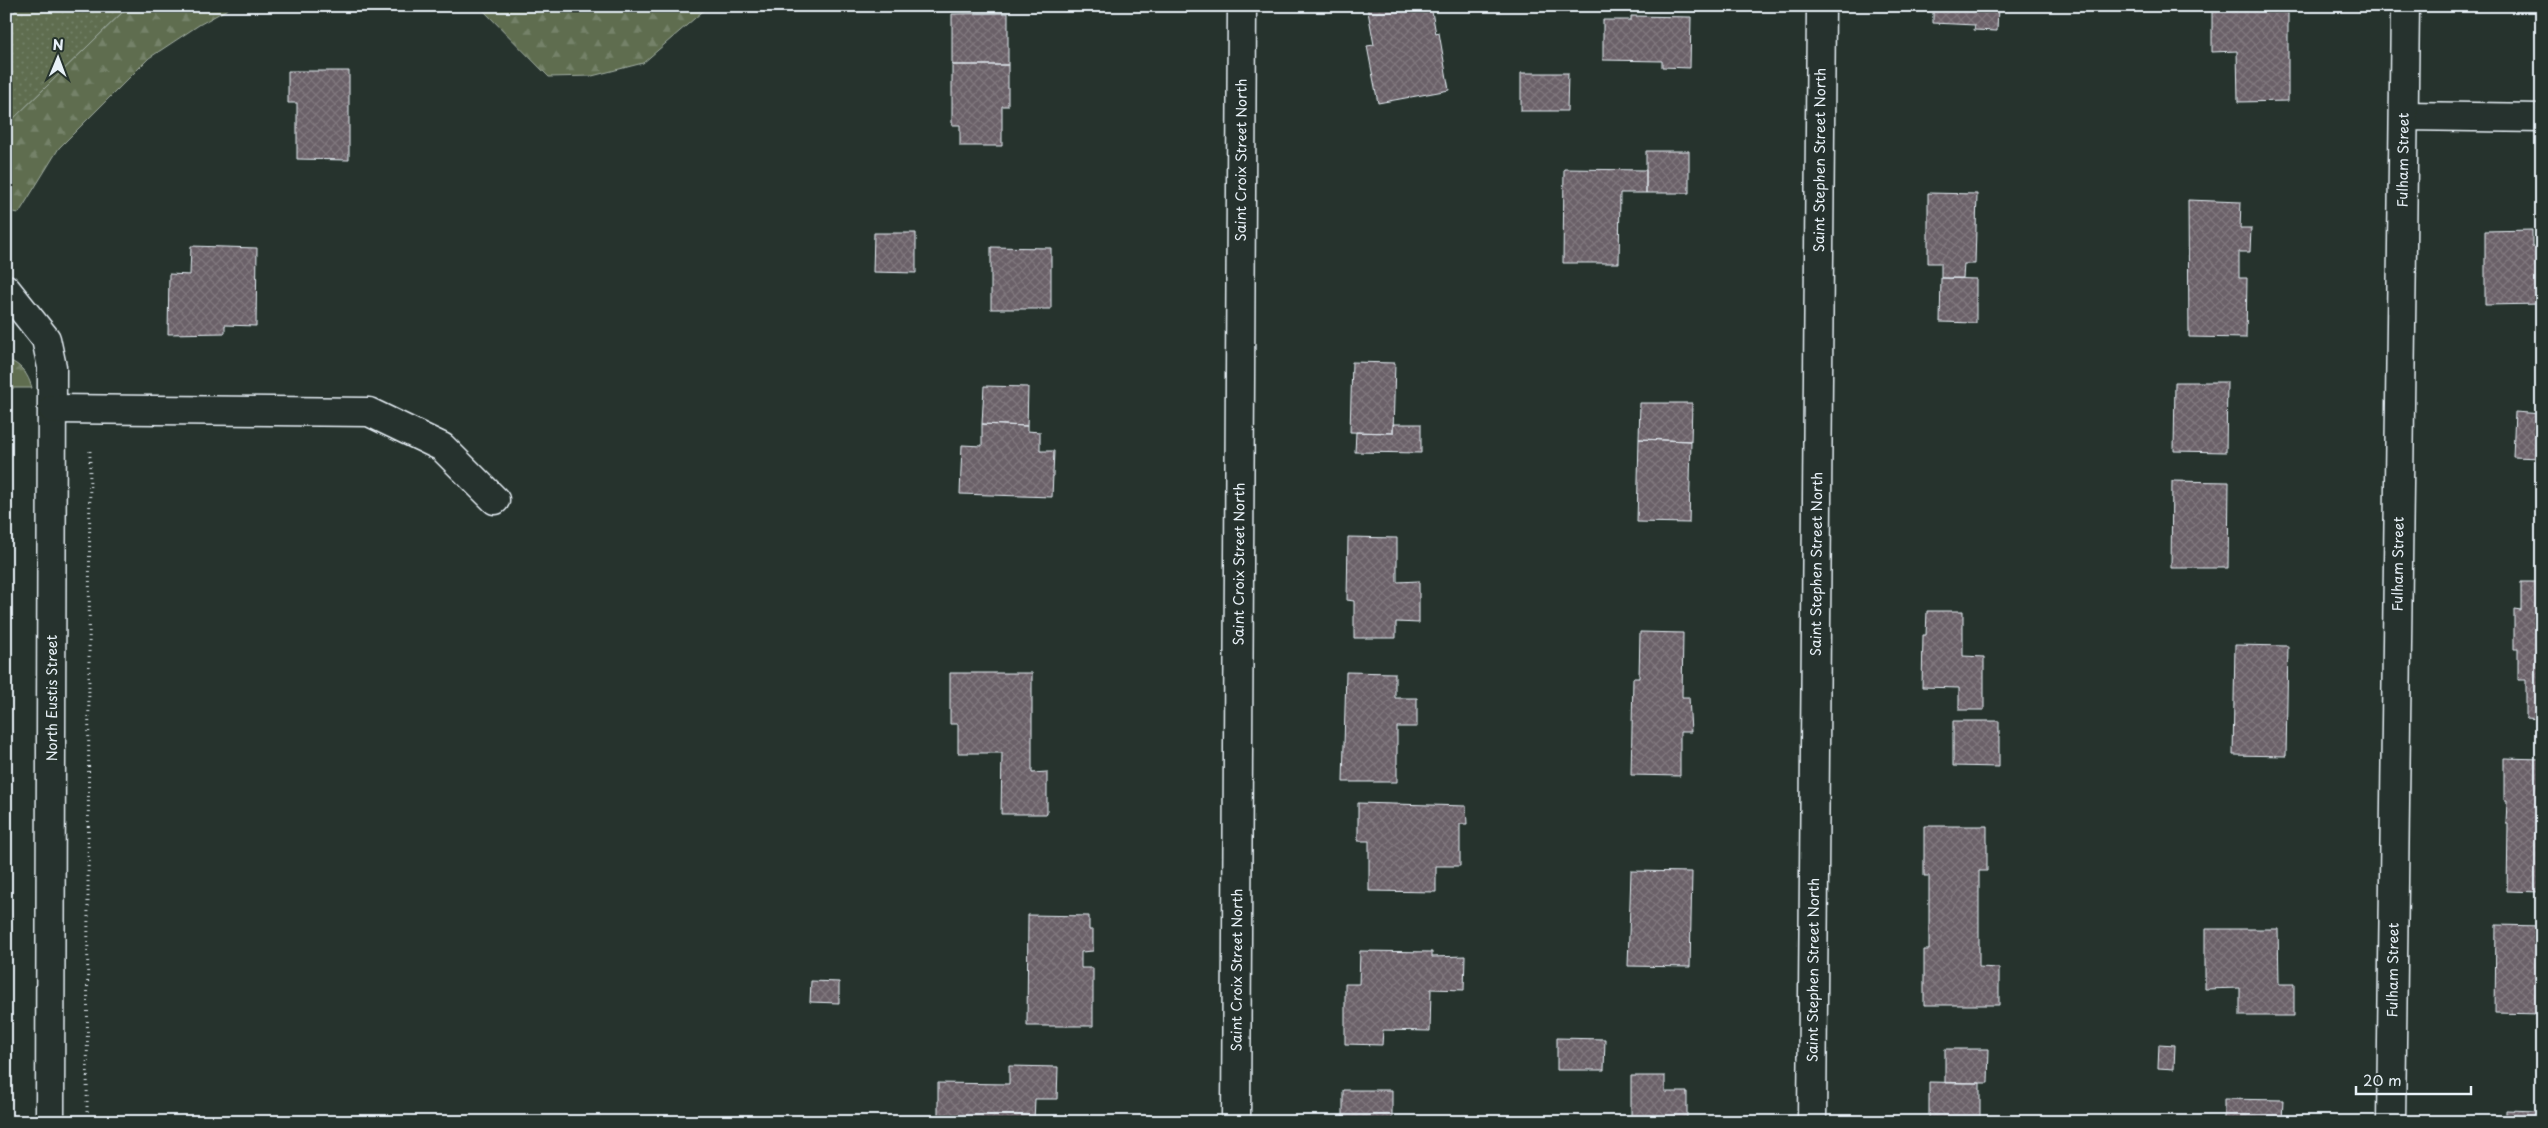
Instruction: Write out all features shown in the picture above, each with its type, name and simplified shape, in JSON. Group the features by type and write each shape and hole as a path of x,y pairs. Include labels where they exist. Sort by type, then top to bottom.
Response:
{"street":[{"name":"Saint Croix Street North","path":"1236,1122 1242,6"},
{"name":"Saint Stephen Street North","path":"1812,1122 1821,6"},
{"name":"Fulham Street","path":"2391,1122 2405,6"},
{"path":"2405,116 2542,118"},
{"name":"North Eustis Street","path":"6,289 46,339 52,367 50,1122"},
{"path":"53,409 369,412 442,447 495,500"}],"path":[{"path":"88,1122 90,447"}],"green space":[{"path":"20,6 129,6 6,126 6,21"},
{"path":"129,6 233,6 199,25 149,58 59,148 19,213 6,211 6,126"},
{"path":"479,6 709,6 643,63 592,76 549,77"},
{"path":"6,359 23,370 32,388 6,388"}],"building":[{"path":"1367,6 1431,6 1436,34 1439,33 1449,90 1378,103 1367,46 1374,45"},
{"path":"1933,6 1998,6 1997,31 1974,30 1975,25 1933,23"},
{"path":"2212,6 2288,6 2288,101 2238,102 2237,51 2212,52"},
{"path":"1008,13 1008,65 952,65 952,14"},
{"path":"1631,16 1691,17 1690,68 1662,67 1662,61 1603,60 1603,20 1631,20"},
{"path":"952,65 1008,65 1008,106 1002,106 1002,146 960,146 960,125 952,125"},
{"path":"288,71 349,71 349,160 297,159 297,103 288,103"},
{"path":"1521,73 1568,73 1567,111 1521,111"},
{"path":"1646,151 1689,151 1689,193 1646,193"},
{"path":"1564,169 1646,170 1646,193 1620,193 1619,263 1563,263"},
{"path":"1928,193 1977,194 1975,264 1964,264 1963,278 1941,278 1941,263 1928,263"},
{"path":"2188,200 2241,202 2240,228 2251,228 2250,252 2239,252 2239,278 2247,278 2246,338 2189,337"},
{"path":"2532,230 2532,247 2542,248 2542,304 2485,305 2485,231"},
{"path":"874,233 916,233 916,273 873,272"},
{"path":"191,246 257,248 256,326 225,325 225,333 168,334 169,274 190,275"},
{"path":"991,247 1051,248 1051,309 991,309"},
{"path":"1941,278 1976,279 1976,323 1940,322"},
{"path":"1352,362 1395,363 1393,433 1350,432"},
{"path":"2175,382 2227,382 2226,452 2174,451"},
{"path":"984,386 1028,387 1027,426 982,424"},
{"path":"1640,403 1692,403 1691,441 1639,439"},
{"path":"2515,412 2542,414 2542,458 2513,457"},
{"path":"982,424 1027,426 1027,431 1040,432 1040,451 1054,451 1052,497 960,494 962,445 982,446"},
{"path":"1393,424 1421,424 1421,453 1355,452 1356,432 1393,433"},
{"path":"1639,439 1691,441 1689,523 1637,522"},
{"path":"2172,481 2229,482 2228,568 2171,568"},
{"path":"1348,537 1397,538 1397,582 1419,581 1419,623 1396,622 1396,638 1354,638 1354,601 1347,600"},
{"path":"2521,582 2542,582 2542,719 2526,718 2526,680 2518,680 2518,649 2514,649 2514,609 2521,610"},
{"path":"1927,611 1963,611 1963,656 1984,657 1984,710 1959,710 1959,688 1922,687 1923,635 1926,635"},
{"path":"1640,632 1683,633 1682,697 1689,697 1691,732 1680,732 1680,776 1631,775 1633,678 1639,678"},
{"path":"2235,645 2288,646 2286,756 2233,755"},
{"path":"1346,672 1395,673 1395,698 1417,698 1417,727 1397,727 1397,782 1343,782"},
{"path":"950,673 1032,673 1032,773 1047,772 1047,814 1001,814 1002,753 958,753 958,724 950,724"},
{"path":"1953,721 1999,721 1999,767 1953,766"},
{"path":"2504,758 2542,759 2542,892 2507,891 2508,824 2506,824 2507,800 2504,800"},
{"path":"1358,803 1466,806 1467,824 1460,824 1460,866 1436,866 1436,892 1369,891 1369,841 1358,841"},
{"path":"1924,826 1987,826 1987,871 1979,871 1979,967 1999,968 1999,1005 1924,1005 1924,950 1929,950 1929,876 1924,876"},
{"path":"1631,871 1692,872 1690,967 1628,966"},
{"path":"1028,915 1089,916 1089,930 1093,930 1093,951 1081,952 1081,968 1093,968 1093,1026 1027,1026"},
{"path":"2496,925 2542,926 2542,1014 2495,1013"},
{"path":"2205,929 2278,929 2279,984 2294,984 2294,1016 2240,1016 2240,988 2205,989"},
{"path":"1360,951 1432,952 1432,957 1465,956 1464,990 1431,989 1430,1031 1383,1030 1382,1045 1345,1044 1345,984 1359,984"},
{"path":"811,981 839,982 839,1003 810,1002"},
{"path":"1557,1038 1605,1039 1604,1070 1557,1070"},
{"path":"2159,1044 2175,1045 2174,1069 2158,1068"},
{"path":"1945,1049 1989,1049 1988,1083 1945,1083"},
{"path":"1009,1066 1058,1067 1057,1099 1035,1099 1034,1122 938,1122 938,1083 1009,1084"},
{"path":"1631,1076 1665,1076 1665,1092 1687,1092 1687,1122 1631,1122"},
{"path":"1929,1082 1980,1083 1980,1122 1929,1122"},
{"path":"1343,1090 1392,1090 1392,1122 1343,1122"},
{"path":"2224,1099 2283,1100 2282,1122 2224,1122"},
{"path":"2537,1105 2542,1105 2542,1122 2506,1122 2506,1110 2537,1111"}]}
